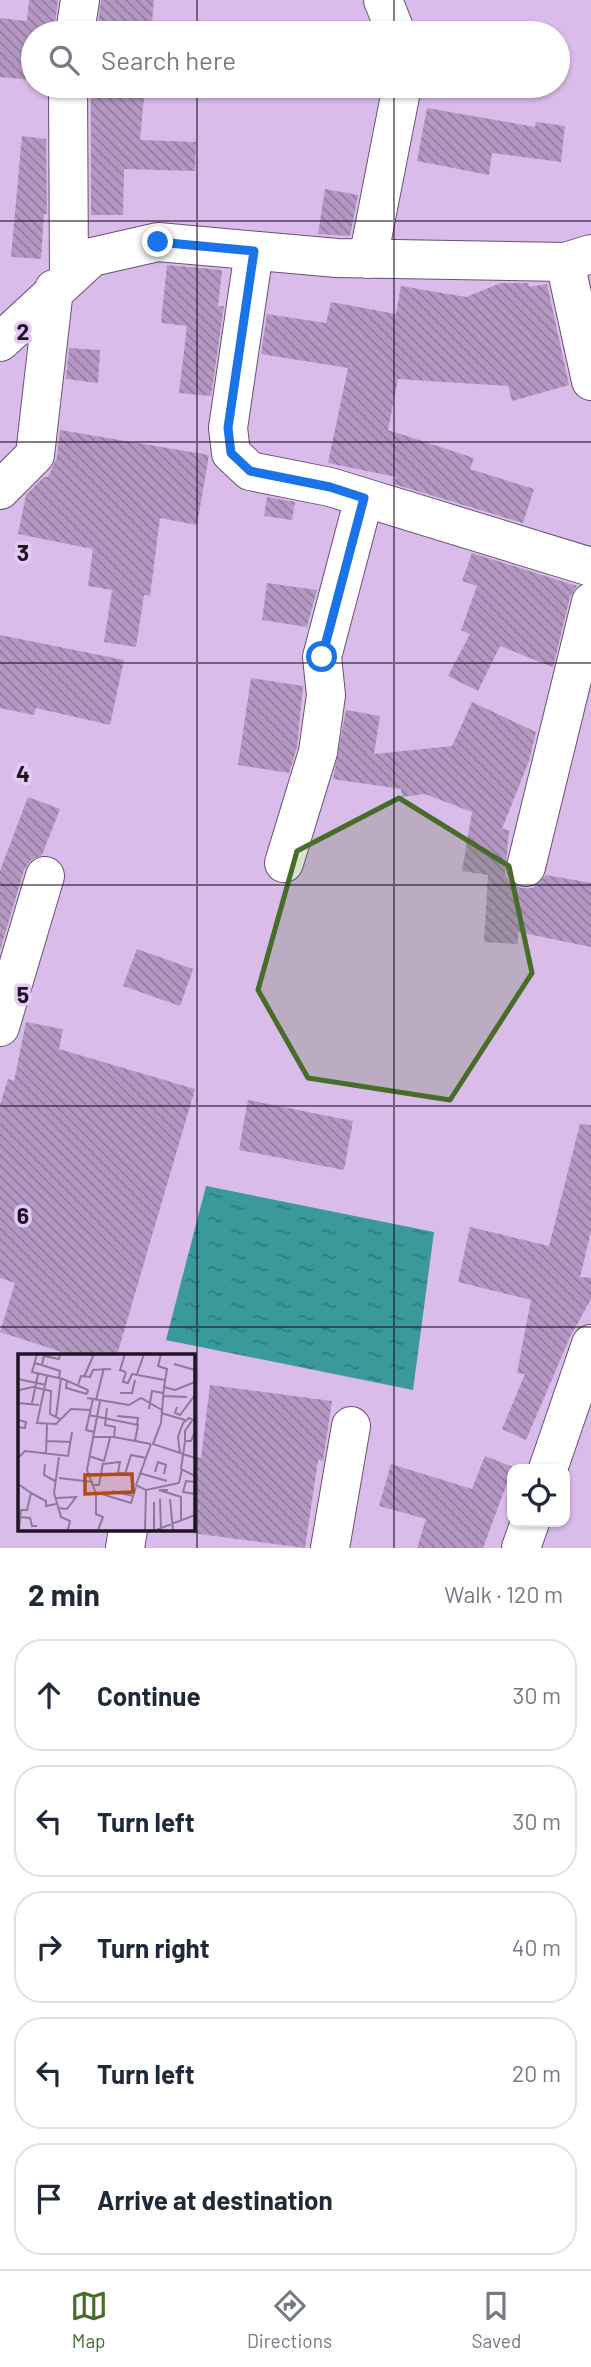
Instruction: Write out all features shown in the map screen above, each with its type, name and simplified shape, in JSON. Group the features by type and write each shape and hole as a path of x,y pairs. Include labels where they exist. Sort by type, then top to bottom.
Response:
{"street":[{"path":"77,21 80,0"},
{"path":"383,0 391,21"},
{"path":"0,490 35,455 62,284 68,98"},
{"path":"368,259 400,98"},
{"path":"0,342 92,257 158,242 368,259 578,258 591,381"},
{"path":"254,251 228,428 231,453 250,471 330,487 591,567"},
{"path":"284,863 318,752 326,695 322,657 364,498"},
{"path":"526,867 591,602"},
{"path":"0,1027 45,876"},
{"path":"550,1464 591,1343"},
{"path":"330,1548 351,1426"},
{"path":"521,1548 528,1527"}],"highlighted area":[{"path":"399,798 509,866 532,973 450,1100 308,1078 258,990 297,851"}],"water":[{"path":"206,1186 434,1232 413,1390 166,1340"}],"building":[{"path":"29,0 58,0 55,21 27,21"},
{"path":"101,0 154,0 152,21 98,21"},
{"path":"0,18 27,21 21,21 21,79 0,77"},
{"path":"91,98 144,98 140,140 196,142 195,171 124,169 123,215 91,215"},
{"path":"427,108 535,127 536,122 565,126 561,162 492,153 489,175 417,161"},
{"path":"22,136 46,139 47,214 44,214 41,259 11,257"},
{"path":"325,189 358,195 350,236 318,234"},
{"path":"167,265 222,270 218,306 224,306 211,396 179,393 187,326 161,323"},
{"path":"501,283 528,283 529,287 547,284 569,385 512,401 508,386 398,379 388,430 474,458 470,469 534,489 523,523 394,484 396,477 328,463 348,368 261,354 267,314 326,323 331,302 396,314 401,286 466,297"},
{"path":"69,348 100,350 98,383 66,379"},
{"path":"60,430 209,455 197,525 160,518 150,596 144,595 136,647 104,642 112,590 88,586 93,549 18,534 26,495 44,477 48,477 57,457"},
{"path":"267,497 295,502 292,520 264,516"},
{"path":"472,553 577,586 570,597 553,667 500,646 478,691 448,676 470,634 461,630 477,586 462,581"},
{"path":"267,583 317,590 307,627 262,620"},
{"path":"0,635 124,660 110,725 36,708 34,715 0,708"},
{"path":"251,678 303,686 297,747 289,773 238,765"},
{"path":"472,702 536,732 529,761 502,829 509,830 505,874 511,883 521,888 533,888 546,875 591,883 591,947 518,932 518,944 484,942 488,875 462,871 472,812 425,794 402,797 401,789 333,779 346,710 380,716 374,754 452,746"},
{"path":"28,797 60,809 42,855 31,860 24,870 0,950 0,871"},
{"path":"137,949 193,969 180,1006 123,986"},
{"path":"26,1022 63,1029 59,1049 195,1089 117,1354 68,1354 0,1332 15,1283 0,1278 0,1105 8,1079 14,1081"},
{"path":"248,1100 353,1121 344,1170 239,1150"},
{"path":"580,1124 591,1125 591,1231 580,1277 591,1278 591,1299 570,1337 526,1440 502,1429 525,1374 517,1373 531,1300 458,1282 470,1227 549,1246"},
{"path":"210,1385 332,1401 323,1461 318,1460 305,1548 192,1533 194,1470 196,1457 201,1458"},
{"path":"485,1456 507,1465 507,1483 483,1548 417,1548 426,1519 379,1506 391,1464 472,1489"}],"route":[{"path":"158,242 254,251 228,428 231,453 250,471 330,487 364,498 322,657"}]}
